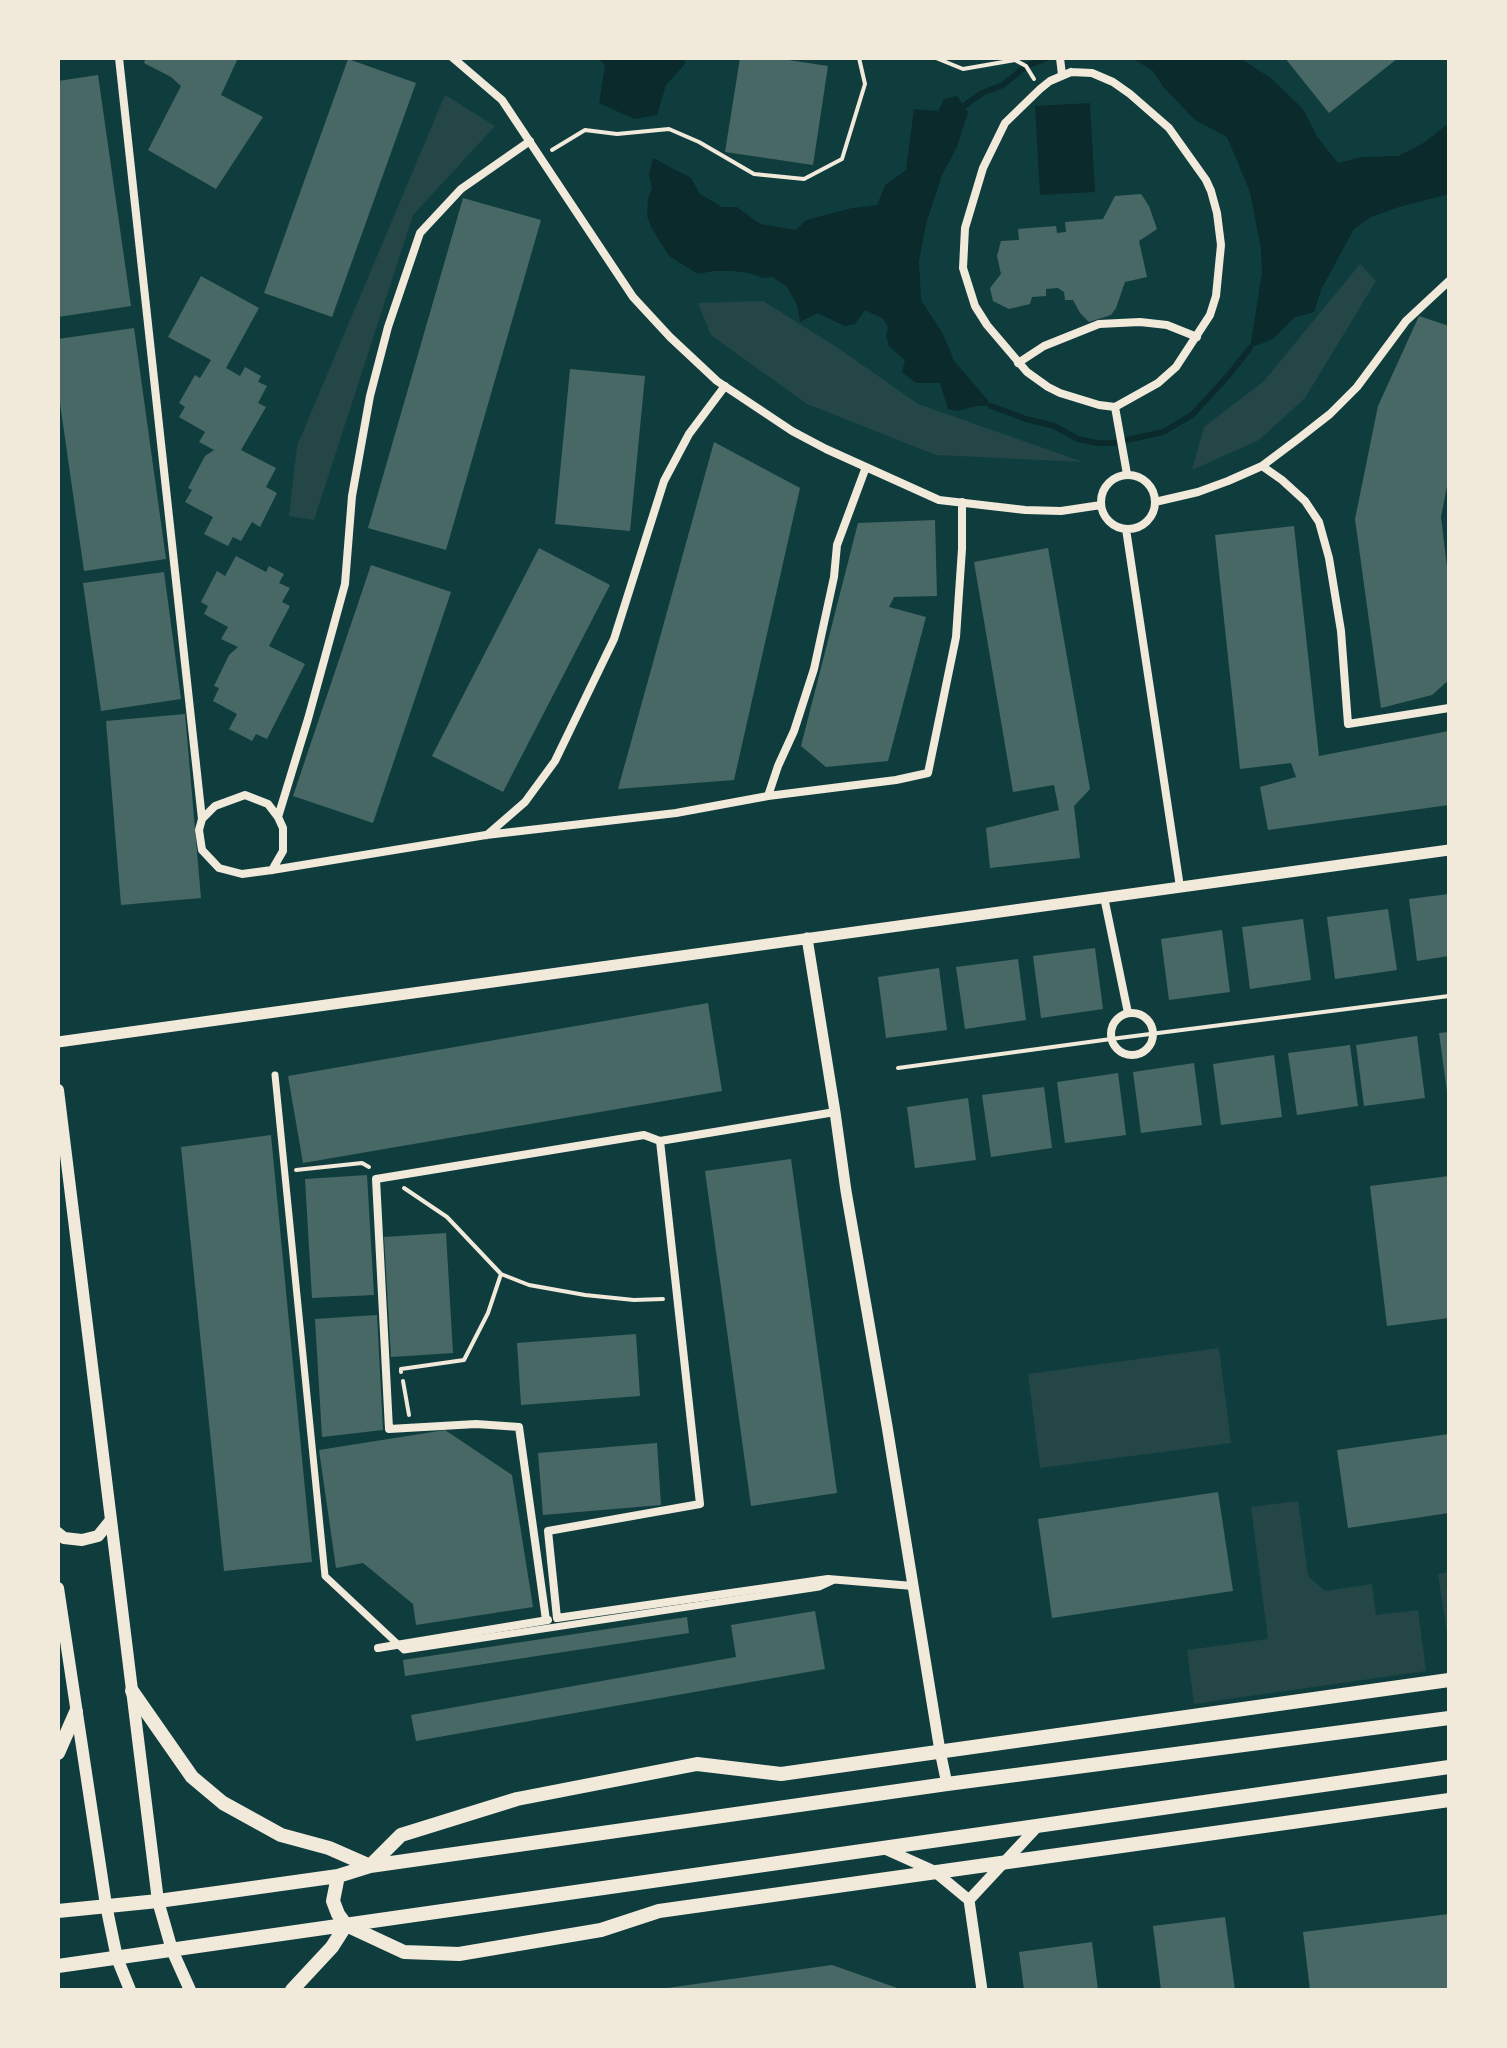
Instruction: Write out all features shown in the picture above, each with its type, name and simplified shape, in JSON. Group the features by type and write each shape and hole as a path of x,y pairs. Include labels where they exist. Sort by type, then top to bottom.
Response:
{"main road":[{"path":"58,1090 158,1901 172,1950 190,1990"},
{"path":"58,1533 64,1538 82,1540 98,1536 111,1520"},
{"path":"58,1588 106,1905 117,1958 130,1990"},
{"path":"370,1866 401,1835 517,1799 697,1764 781,1774 1449,1680"},
{"path":"132,1691 192,1777 223,1803 281,1835 329,1848 370,1866"},
{"path":"58,1753 64,1728 76,1712"},
{"path":"58,1911 158,1901 338,1876 370,1866 947,1784 1449,1718"},
{"path":"58,1966 1449,1767"},
{"path":"338,1876 333,1901 346,1925 404,1952 459,1954 601,1930 659,1911 1449,1800"},
{"path":"292,1990 332,1947 346,1925"}],"street":[{"path":"119,58 202,819 199,830 202,850 219,868 242,874 272,870 486,835 676,813 928,773 956,637 962,502"},
{"path":"453,58 502,100 633,297 670,337 725,386 792,431 939,500 1025,510 1061,511 1101,505"},
{"path":"1060,58 1062,75"},
{"path":"1071,72 1092,73 1113,82 1169,128 1206,180 1217,213 1221,245 1216,296 1210,315 1176,367 1158,383 1115,407 1060,393 1038,381 1018,363 975,306 963,268 965,228 983,168 1005,123 1040,89 1071,72"},
{"path":"278,817 345,584 352,496 370,396 388,327 420,233 461,189 530,141"},
{"path":"1155,502 1213,487 1262,466 1330,414 1357,387 1406,321 1449,281"},
{"path":"1018,363 1044,346 1099,324 1140,322 1167,325 1197,337"},
{"path":"486,835 525,802 555,761 614,639 664,481 689,434 725,386"},
{"path":"1115,407 1127,474"},
{"path":"1262,466 1305,501 1319,522 1329,558 1341,631 1348,724 1449,708"},
{"path":"768,796 814,669 834,577 837,545 866,467"},
{"path":"1127,474 1135,475 1150,485 1155,502 1150,518 1135,528 1126,529 1109,522 1101,505 1105,487 1118,476 1127,474"},
{"path":"1126,529 1180,887"},
{"path":"202,819 215,806 245,795 268,804 283,828 283,851 272,870"},
{"path":"58,1042 1449,850"},
{"path":"1104,897 1128,1013"},
{"path":"807,938 846,1191 947,1784"},
{"path":"1128,1013 1142,1015 1153,1032 1150,1045 1139,1054 1125,1054 1113,1045 1111,1039 1112,1025 1128,1013"},
{"path":"275,1075 325,1576 404,1650 819,1587 834,1580"},
{"path":"546,1620 519,1427 476,1424 389,1429 376,1179 644,1135 660,1141 835,1112"},
{"path":"557,1618 548,1531 700,1504 660,1141"},
{"path":"378,1648 557,1618 834,1580 913,1586"},
{"path":"969,1900 1037,1827"},
{"path":"885,1849 934,1871 969,1900 982,1990"}],"path":[{"path":"541,158 585,130 617,134 669,129 699,142 754,174 804,179 842,159 865,84 859,58"},
{"path":"936,58 963,69 1015,60 1026,66 1040,89"},
{"path":"898,1068 1449,996"},
{"path":"284,1172 362,1163 447,1217 501,1274 529,1285 585,1295 634,1300 677,1299"},
{"path":"410,1419 401,1369 464,1360 488,1313 501,1274"}],"shaded area":[{"path":"597,58 686,58 684,65 666,85 657,115 634,119 599,103 605,65"},
{"path":"1132,58 1240,58 1272,79 1303,109 1318,138 1338,163 1362,157 1398,156 1422,144 1449,123 1449,194 1371,217 1354,229 1321,290 1314,312 1294,318 1273,339 1250,348 1262,273 1261,249 1250,192 1227,137 1195,120 1164,88 1153,71"},
{"path":"445,95 495,126 413,215 314,520 289,516 297,446"},
{"path":"957,96 968,112 926,224 919,261 921,300 943,334 954,361 991,406 958,411 948,409 940,383 916,383 902,372 905,360 889,346 886,336 888,327 883,319 865,310 855,324 845,326 817,313 800,322 797,305 787,287 773,277 763,278 732,271 698,274 669,256 652,229 647,216 653,158 691,178 700,194 722,207 737,207 760,224 796,230 806,220 877,205 885,185 906,170 914,109 938,111 944,99"},
{"path":"1090,103 1095,192 1040,195 1035,106"},
{"path":"1360,264 1376,281 1305,398 1259,440 1192,470 1204,427 1264,381"},
{"path":"763,301 918,404 1083,462 936,455 807,404 711,335 698,303"},
{"path":"1219,1348 1231,1443 1040,1468 1028,1374"},
{"path":"1298,1501 1308,1576 1325,1591 1372,1584 1376,1615 1418,1610 1426,1671 1194,1704 1187,1650 1268,1639 1251,1507"},
{"path":"1449,1572 1449,1646 1438,1574"}],"building":[{"path":"146,58 238,58 221,95 263,117 216,189 148,150 181,86 144,63"},
{"path":"740,58 775,58 828,66 813,165 725,152"},
{"path":"1285,58 1398,58 1329,113"},
{"path":"348,59 416,83 332,317 264,293"},
{"path":"98,75 131,306 58,317 58,81"},
{"path":"1141,194 1157,229 1139,241 1147,277 1125,282 1111,315 1089,322 1073,300 1065,300 1064,292 1058,288 1046,289 1046,296 1032,297 1030,304 1009,309 993,301 990,288 1001,274 997,256 1001,241 1019,240 1018,229 1056,226 1057,233 1066,232 1065,222 1103,219 1115,196"},
{"path":"463,198 541,220 446,550 368,528"},
{"path":"201,276 259,308 226,368 240,376 245,367 261,376 258,382 267,386 258,403 266,407 241,450 276,468 266,487 277,493 260,527 252,522 241,541 233,537 228,546 204,534 213,517 185,502 192,490 188,488 205,456 214,450 199,442 205,432 179,417 185,407 179,403 195,375 200,378 211,360 168,337"},
{"path":"1419,316 1449,326 1449,476 1441,517 1449,584 1449,680 1432,695 1381,708 1355,519 1378,406"},
{"path":"134,328 166,559 84,571 58,389 58,339"},
{"path":"570,369 645,376 630,531 555,524"},
{"path":"714,442 800,488 734,780 618,789"},
{"path":"935,520 937,596 894,597 889,607 926,617 888,761 826,767 801,746 858,523"},
{"path":"1294,526 1319,756 1449,731 1449,805 1268,830 1260,787 1296,777 1291,763 1240,769 1215,535"},
{"path":"539,548 610,585 503,792 432,756"},
{"path":"1048,548 1090,789 1074,806 1080,858 990,868 986,828 1059,810 1054,785 1013,792 974,562"},
{"path":"236,556 266,572 269,566 284,574 279,583 290,588 282,602 290,606 269,646 305,664 267,739 256,734 252,741 229,729 237,714 213,701 219,688 214,686 229,655 238,647 221,639 228,627 204,614 208,606 201,602 217,571 225,576"},
{"path":"371,565 451,592 373,823 293,796"},
{"path":"164,572 181,699 101,711 83,583"},
{"path":"185,714 201,898 121,905 106,721"},
{"path":"1449,894 1449,956 1417,961 1409,899"},
{"path":"1388,909 1397,970 1335,979 1327,917"},
{"path":"1303,919 1311,980 1250,989 1242,927"},
{"path":"1222,930 1230,992 1169,1000 1161,939"},
{"path":"1095,948 1103,1009 1041,1018 1033,956"},
{"path":"1018,959 1026,1020 965,1029 956,967"},
{"path":"939,968 947,1030 886,1038 878,977"},
{"path":"708,1003 722,1091 303,1163 288,1076"},
{"path":"1449,1032 1449,1092 1447,1092 1439,1033"},
{"path":"1417,1036 1425,1098 1364,1106 1356,1045"},
{"path":"1350,1045 1358,1106 1297,1115 1288,1053"},
{"path":"1274,1055 1282,1117 1221,1125 1213,1064"},
{"path":"1194,1063 1202,1125 1141,1133 1133,1072"},
{"path":"1118,1073 1126,1135 1065,1143 1057,1082"},
{"path":"1044,1087 1052,1148 991,1157 982,1095"},
{"path":"968,1098 976,1160 915,1168 907,1107"},
{"path":"271,1135 312,1562 224,1571 181,1147"},
{"path":"791,1159 837,1493 751,1506 705,1171"},
{"path":"367,1175 374,1295 312,1298 305,1179"},
{"path":"1449,1176 1449,1318 1387,1326 1370,1186"},
{"path":"446,1233 453,1353 391,1357 384,1237"},
{"path":"377,1315 383,1430 322,1437 315,1319"},
{"path":"636,1334 640,1396 521,1405 517,1343"},
{"path":"445,1430 512,1475 533,1607 416,1625 413,1604 363,1563 336,1568 319,1450"},
{"path":"1449,1434 1449,1513 1348,1528 1337,1450"},
{"path":"657,1443 661,1505 543,1515 538,1453"},
{"path":"1218,1492 1233,1591 1052,1618 1038,1519"},
{"path":"815,1611 825,1669 416,1741 411,1715 736,1657 731,1625"},
{"path":"687,1617 689,1633 405,1676 403,1660"},
{"path":"1449,1914 1449,1990 1310,1990 1303,1932"},
{"path":"1225,1917 1235,1990 1161,1990 1153,1926"},
{"path":"1092,1942 1098,1990 1024,1990 1019,1952"},
{"path":"832,1965 903,1990 667,1990 667,1988"}],"waterway":[{"path":"964,106 982,93 1003,85 1026,66 1047,58"},
{"path":"991,406 1054,426 1078,439 1097,443 1113,443 1163,432 1192,415 1250,348"}]}
